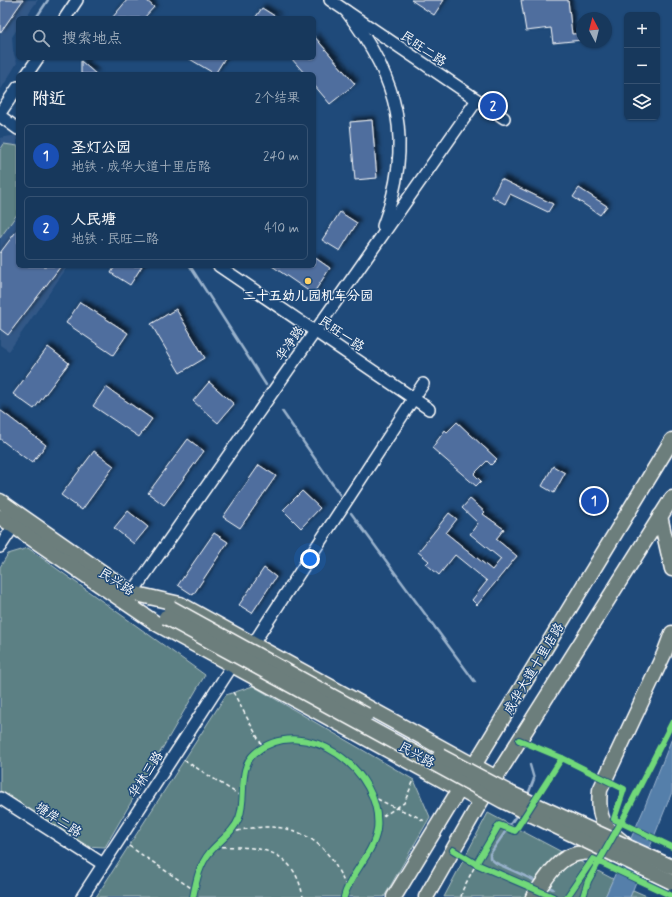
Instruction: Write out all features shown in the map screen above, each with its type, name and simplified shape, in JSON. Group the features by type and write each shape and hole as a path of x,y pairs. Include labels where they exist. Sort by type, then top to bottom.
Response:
{"main road":[{"name":"成华大道十里店路","path":"394,897 672,440"},
{"name":"成华大道十里店路","path":"426,897 481,801 672,498"},
{"name":"民兴路","path":"0,501 128,597 157,624 232,666 460,788 481,801"},
{"path":"660,516 672,569"},
{"name":"民兴路","path":"0,517 128,597 180,604 496,778"},
{"path":"128,597 168,613"},
{"name":"民兴路","path":"168,613 510,793 672,867"},
{"name":"民兴路","path":"168,613 503,801 672,882"},
{"path":"631,848 606,826 601,818 598,806 600,790 616,753 664,654 672,633"},
{"path":"533,897 549,874 566,858 579,853 592,851 621,858"}],"street":[{"path":"66,16 77,0"},
{"name":"民旺二路","path":"330,0 504,118"},
{"path":"346,12 374,51 388,80 395,101 399,129 400,154 398,178 386,220 375,245"},
{"path":"28,72 37,60"},
{"path":"16,90 0,115 16,127"},
{"name":"华净路","path":"128,597 477,100"},
{"name":"民旺一路","path":"222,268 428,409"},
{"path":"253,644 423,384"},
{"path":"0,546 13,526"},
{"name":"华林三路","path":"82,897 232,666"},
{"name":"塘岸二路","path":"0,798 103,864"}],"path":[{"path":"233,692 263,747"},
{"path":"184,760 244,798"},
{"path":"368,788 376,817 404,803 414,780"},
{"path":"243,806 244,790"},
{"path":"371,796 414,815 426,823"},
{"path":"209,853 230,833 236,825"},
{"path":"230,833 244,829 267,826 300,833 312,840 330,857 347,886"},
{"path":"129,846 195,887 193,897"},
{"path":"215,847 252,847 277,854 288,862 294,871 303,897"},
{"path":"461,897 463,889 480,858"},
{"path":"469,860 483,867"}],"shaded area":[{"path":"0,0 38,0 26,16 16,16 16,31 12,37 13,51 17,63 0,91"},
{"path":"16,135 16,268 67,268 9,351 0,345 0,138"},
{"path":"672,738 672,792 630,897 605,897 643,811"}],"green space":[{"path":"4,144 16,146 16,216 0,238 0,150"},
{"path":"28,548 205,675 105,847 84,846 0,791 0,567 8,554"},
{"path":"253,686 414,780 430,817 384,897 96,897 226,695"},
{"path":"488,813 613,879 605,897 444,897"},
{"path":"633,890 649,897 630,897"}],"building":[{"path":"0,0 23,0 0,33"},
{"path":"127,0 146,0 154,7 146,16 114,16"},
{"path":"411,0 444,0 434,15"},
{"path":"521,0 568,0 572,34 576,34 576,41 553,43 551,28 526,31"},
{"path":"262,8 275,16 256,16"},
{"path":"316,38 355,84 330,104 316,87 316,72 303,72 293,60 316,60"},
{"path":"191,60 224,60 216,72 212,72"},
{"path":"81,61 94,72 81,72"},
{"path":"372,120 377,178 355,180 350,122"},
{"path":"501,179 553,204 548,212 510,194 505,204 492,197"},
{"path":"579,188 607,206 600,215 573,197"},
{"path":"340,212 357,223 340,251 322,240"},
{"path":"16,232 16,268 59,268 8,335 0,329 0,253"},
{"name":"二十五幼儿园机车分园","path":"316,258 330,268 313,294 275,268 316,268"},
{"path":"114,268 141,268 130,285 111,273"},
{"path":"80,302 128,333 113,355 66,323"},
{"path":"176,309 205,358 180,373 151,324"},
{"path":"48,347 69,363 34,409 13,394"},
{"path":"209,382 234,404 218,423 193,401"},
{"path":"106,387 152,419 139,437 93,406"},
{"path":"0,410 46,445 32,463 0,439"},
{"path":"457,422 497,459 491,465 487,461 474,474 481,481 476,486 432,448 445,430 447,432"},
{"path":"188,439 204,451 164,505 148,493"},
{"path":"94,451 114,466 82,510 61,495"},
{"path":"259,465 276,476 240,528 223,517"},
{"path":"553,466 565,473 554,493 542,486"},
{"path":"302,491 320,508 301,528 283,510"},
{"path":"470,499 485,512 483,514 504,529 496,539 517,556 477,605 472,600 487,581 455,555 439,575 426,564 429,561 418,552 449,513 457,519 446,533 492,570 501,559 470,534 478,523 462,508"},
{"path":"128,511 148,527 134,544 114,528"},
{"path":"214,533 228,542 193,595 178,585"},
{"path":"264,568 276,577 252,613 239,605"}],"waterway":[{"path":"37,16 48,0"},
{"path":"191,268 266,385"},
{"path":"282,411 340,495"},
{"path":"351,513 475,682"},
{"path":"527,797 534,779 530,765"},
{"path":"518,813 490,854 490,858 496,863 538,882"},
{"path":"546,886 553,889"}],"cycle path":[{"path":"583,897 588,881 623,819 672,723"},
{"path":"193,897 198,874 203,862 230,832 239,818 244,775 249,759 255,753 275,742 296,739 317,744 337,754 355,769 368,787 376,808 377,830 375,839 351,880 344,897"},
{"path":"519,740 562,758 624,789 614,819 672,847"},
{"path":"476,864 499,825 515,831 562,758"},
{"path":"453,850 476,864 553,897"},
{"path":"567,897 593,859 672,896"}],"place":[{"name":"人民塘","path":"493,106"},
{"name":"二十五幼儿园机车分园","path":"308,281"},
{"name":"圣灯公园","path":"594,501"}]}
